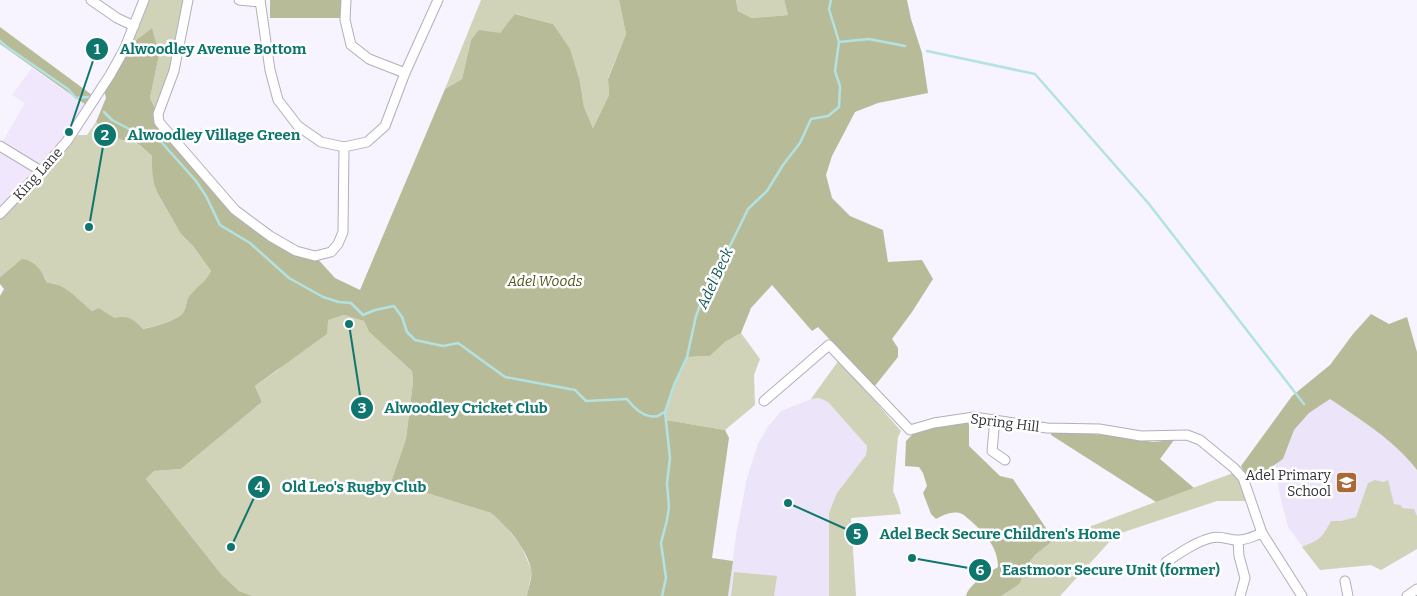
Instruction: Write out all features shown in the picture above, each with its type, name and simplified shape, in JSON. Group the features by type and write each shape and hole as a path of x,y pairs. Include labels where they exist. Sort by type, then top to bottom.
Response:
{"street":[{"path":"91,0 116,18 134,26"},
{"name":"King Lane","path":"0,214 67,141 124,50 144,0"},
{"path":"188,0 174,71 158,114 159,122 235,210 270,236 296,251 315,256 331,252 338,244 343,232 344,147"},
{"path":"240,0 260,1 270,70 278,100 298,126 321,142 344,147 367,142 386,126 405,73 438,0"},
{"path":"346,0 345,20 351,45 369,59 405,73"},
{"path":"0,146 41,171"},
{"name":"Spring Hill","path":"764,401 829,345 910,430 934,423 969,417 994,419 1047,428 1099,429 1141,436 1187,435 1200,440 1234,468 1243,478 1262,533 1302,596"},
{"path":"994,419 992,451 1004,460"},
{"path":"1166,562 1187,549 1212,538 1220,537 1238,541 1262,533"},
{"path":"1238,541 1238,556 1245,578 1240,596"},
{"path":"1345,581 1348,596"},
{"path":"1407,596 1417,589"}],"shaded area":[{"path":"32,68 86,105 55,148 0,206 0,146 25,103 12,95"},
{"path":"819,398 828,402 867,446 866,455 859,464 829,576 829,596 728,596 736,535 747,478 758,444 767,428 781,411 811,399"},
{"name":"Adel Primary School","path":"1330,399 1384,436 1417,470 1417,549 1381,570 1371,565 1320,570 1288,527 1280,496 1275,464 1283,459 1294,430 1309,413"}],"green space":[{"path":"144,0 188,0 174,71 158,114 150,98 159,55 124,50"},
{"path":"270,0 341,0 340,18 270,18"},
{"path":"481,0 619,0 626,34 608,78 609,95 593,128 584,107 580,82 553,24 516,14 500,33 471,40 462,79 445,89"},
{"name":"Adel Woods","path":"619,0 736,0 738,11 752,18 788,15 784,0 907,0 922,53 928,93 878,103 855,112 832,156 826,175 832,198 850,216 883,230 888,262 922,260 933,279 892,339 898,348 898,357 874,387 818,327 812,331 772,285 751,308 741,333 725,342 710,356 687,357 674,385 665,411 666,420 725,430 729,438 712,558 733,561 728,596 527,596 531,575 529,561 515,538 491,513 391,482 406,439 413,382 412,371 369,332 364,321 344,315 328,320 327,334 255,386 262,402 181,469 154,471 146,479 221,574 239,591 253,596 0,596 0,296 4,289 0,284 0,277 22,259 27,260 38,267 47,283 65,289 92,311 99,308 115,318 124,317 130,319 143,329 180,316 184,311 188,298 211,271 193,246 181,234 158,194 154,184 152,156 133,141 122,140 110,135 96,122 106,98 103,86 124,50 152,28 159,55 150,98 158,114 235,210 270,236 315,256 335,278 360,290 445,89 462,79 471,40 479,30 500,33 515,14 553,24 570,49 580,82 584,107 593,128 609,95 608,79 626,34"},
{"path":"736,0 784,0 788,15 752,18 738,11"},
{"path":"0,27 92,95 86,105 0,44"},
{"path":"96,122 110,135 122,140 132,141 152,156 152,169 158,194 181,234 193,246 211,271 188,298 183,313 175,319 142,329 133,320 115,318 99,308 92,311 58,285 53,283 47,284 45,277 16,264 0,277 0,218 78,135 87,135"},
{"path":"1371,314 1389,324 1407,317 1417,352 1417,470 1387,440 1330,399 1309,413 1294,430 1283,459 1250,482 1241,466 1292,396 1330,365"},
{"path":"344,315 364,321 369,332 412,371 413,382 406,439 391,482 491,513 502,522 521,546 532,571 527,596 253,596 239,591 221,574 146,479 154,471 181,469 262,402 255,386 278,370 327,320"},
{"path":"741,333 760,359 754,375 755,405 725,430 666,420 665,412 674,385 687,357 710,356 725,342"},
{"path":"839,360 901,431 898,437 893,491 901,514 851,518 856,596 829,596 829,513 837,493 866,455 867,446 828,402 819,398 811,399"},
{"path":"969,421 969,446 1000,476 1013,479 1054,540 1035,555 1025,568 1019,584 1001,596 966,596 975,583 998,567 996,553 990,541 963,515 952,513 936,519 931,514 923,493 927,486 923,473 919,467 905,466 906,441 914,433 934,427"},
{"path":"1051,431 1107,435 1153,442 1174,440 1160,459 1194,488 1156,502 1051,435"},
{"path":"1233,473 1239,480 1246,501 1217,501 1121,533 1113,538 1060,596 1001,596 1022,578 1025,568 1035,555 1054,540"},
{"path":"1375,480 1383,482 1388,480 1394,504 1401,505 1402,508 1414,509 1417,516 1417,549 1381,570 1371,565 1320,570 1302,547 1320,538 1331,521 1341,521 1356,517 1368,483"},
{"path":"734,572 777,576 774,596 731,596"}],"waterway":[{"name":"Adel Beck","path":"662,596 666,578 661,543 669,507 667,483 670,458 665,412 674,385 687,357 696,316 701,303 748,209 767,191 783,165 800,143 811,119 828,116 839,107 840,86 835,71 839,42 829,9 831,0"},
{"path":"839,42 869,39 905,46"},
{"path":"0,41 68,89 76,98 88,97"},
{"path":"927,51 1035,74 1149,204 1304,404"},
{"path":"104,112 112,120 137,133 156,136 196,181 206,196 220,225 250,243 289,278 323,297 339,302 351,303 363,315 394,306 402,317 407,332 415,340 443,346 458,343 505,377 575,390 586,401 627,399 636,409 653,417 665,412"}],"place":[{"name":"Alwoodley Avenue Bottom","path":"69,132"},
{"name":"Alwoodley Village Green","path":"89,227"},
{"name":"Alwoodley Cricket Club","path":"349,324"},
{"name":"Adel Primary School","path":"1347,483"},
{"name":"Adel Beck Secure Children's Home","path":"788,503"},
{"name":"Old Leo's Rugby Club","path":"231,547"},
{"name":"Eastmoor Secure Unit (former)","path":"912,558"}]}
